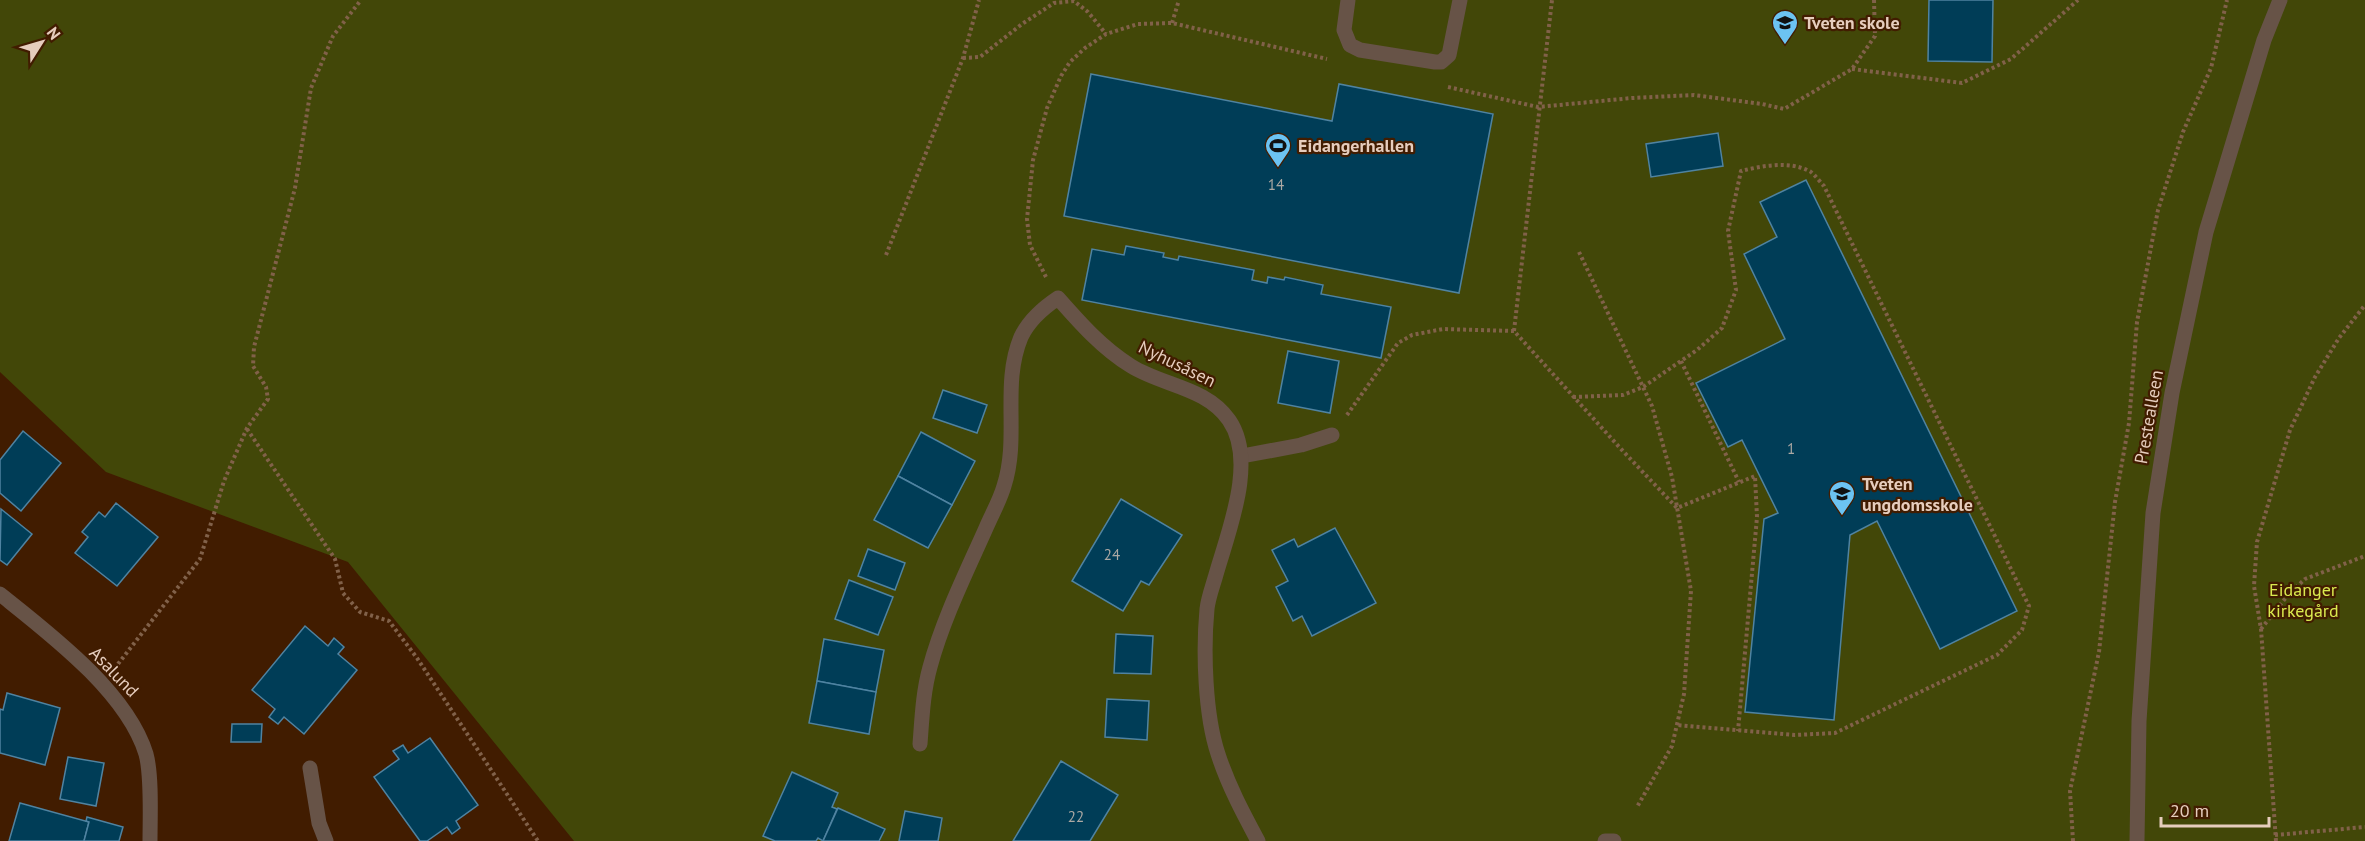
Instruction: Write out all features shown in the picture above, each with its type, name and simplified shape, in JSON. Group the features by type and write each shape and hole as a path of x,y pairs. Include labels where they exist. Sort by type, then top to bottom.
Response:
{"street":[{"path":"1348,0 1344,30 1350,45 1360,50 1435,62 1441,62 1449,55 1460,0"},
{"name":"Prestealleen","path":"2136,840 2139,721 2153,513 2172,393 2206,232 2276,4"},
{"path":"920,744 927,680 941,632 1005,485 1013,432 1010,389 1022,337 1040,310 1058,298"},
{"name":"Nyhusåsen","path":"1058,298 1093,337 1132,367 1197,394 1217,405 1238,434 1242,456 1237,497 1207,608 1206,695 1217,752 1234,797 1258,841"},
{"path":"1242,456 1301,445 1332,435"},
{"name":"Asalund","path":"0,594 103,684 127,714 146,755 150,841"},
{"path":"310,768 319,823 326,841"},
{"path":"1605,841 1614,841"}],"path":[{"path":"103,684 200,559 216,501 247,428 268,399 266,387 253,366 254,347 295,188 311,88 333,36 361,0"},
{"path":"886,255 963,58 979,0"},
{"path":"1172,23 1179,0"},
{"path":"1514,331 1552,0"},
{"path":"1437,85 1538,107 1694,95 1784,109 1852,69 1875,36 1874,0"},
{"path":"1852,69 1962,83 2011,59 2078,0"},
{"path":"2073,841 2070,791 2099,652 2115,502 2129,423 2137,322 2158,210 2183,132 2211,68 2227,0"},
{"path":"963,58 980,57 1022,24 1054,3 1074,1 1088,12 1106,34"},
{"path":"1058,298 1030,245 1027,219 1033,160 1047,108 1061,76 1070,62 1085,48 1106,34 1138,24 1172,23 1337,61"},
{"path":"1573,397 1623,395 1643,387 1681,362 1722,328 1736,290 1728,231 1741,171 1763,166 1790,165 1811,172 1824,186 2029,606 2022,630 1997,655 1835,733 1795,735 1677,725"},
{"path":"1579,252 1652,406 1672,477 1691,591 1684,694 1672,746 1636,807"},
{"path":"2276,841 2261,629 2254,586 2257,542 2290,430 2315,377 2338,338 2365,305"},
{"path":"1332,435 1398,343 1412,335 1443,329 1514,331 1677,508"},
{"path":"1681,362 1739,482"},
{"path":"247,428 336,559 343,593 360,612 389,621 417,658 538,841"},
{"path":"1677,508 1755,476 1757,517 1738,730"},
{"path":"2261,629 2288,595 2305,579 2365,556"},
{"path":"2275,835 2365,827"}],"green space":[{"name":"Eidanger kirkegård","path":"0,0 2365,0 2365,841 574,841 348,562 106,472 0,372"}],"building":[{"path":"1929,0 1993,0 1992,62 1928,61"},
{"name":"Eidangerhallen","path":"1091,74 1332,121 1339,84 1493,114 1459,293 1064,216"},
{"path":"1718,133 1723,166 1651,177 1646,144"},
{"path":"1806,180 2017,611 1940,649 1877,521 1850,535 1834,720 1745,712 1764,519 1778,513 1742,440 1728,447 1696,383 1785,339 1744,254 1777,237 1760,202"},
{"path":"1126,246 1164,253 1163,257 1178,260 1179,256 1254,270 1252,280 1267,283 1268,277 1284,280 1285,277 1323,285 1321,294 1391,307 1381,358 1082,300 1092,249 1124,255"},
{"path":"1288,351 1339,361 1330,413 1278,403"},
{"path":"943,390 987,405 977,433 933,418"},
{"path":"23,431 61,463 21,511 0,493 0,460"},
{"path":"921,432 975,461 952,505 898,476"},
{"path":"898,476 952,505 928,548 874,520"},
{"path":"1121,499 1182,535 1149,585 1141,581 1123,611 1072,581"},
{"path":"116,503 158,537 117,586 75,553 88,537 82,532 99,512 105,517"},
{"path":"1,509 32,534 7,565 0,560"},
{"path":"1335,528 1376,603 1312,636 1302,616 1293,621 1276,587 1288,581 1272,550 1294,539 1298,547"},
{"path":"868,549 905,563 895,590 858,576"},
{"path":"849,580 893,597 878,635 835,619"},
{"path":"305,626 328,646 334,638 344,647 338,654 357,670 304,734 284,717 278,724 269,717 275,709 252,690"},
{"path":"1116,634 1153,636 1151,674 1114,673"},
{"path":"824,639 884,650 876,692 817,681"},
{"path":"817,681 876,692 869,734 809,723"},
{"path":"7,693 60,708 45,765 0,753 0,709 3,710"},
{"path":"1107,699 1149,701 1147,740 1105,737"},
{"path":"232,724 262,724 261,742 231,742"},
{"path":"430,738 478,805 456,821 460,828 452,834 447,827 427,841 420,841 374,777 399,759 393,751 403,745 408,753"},
{"path":"68,757 104,763 96,806 60,799"},
{"path":"1061,761 1118,795 1090,841 1013,841"},
{"path":"792,772 838,793 832,807 837,809 823,841 818,838 816,841 775,841 763,836"},
{"path":"20,803 89,822 84,841 9,841"},
{"path":"838,808 885,829 879,841 823,841"},
{"path":"905,811 942,818 938,841 899,841"},
{"path":"87,817 123,827 119,841 84,841 89,822 86,821"}],"place":[{"name":"Tveten skole","path":"1785,46"},
{"name":"Eidangerhallen","path":"1278,169"},
{"name":"Tveten ungdomsskole","path":"1842,517"}]}
